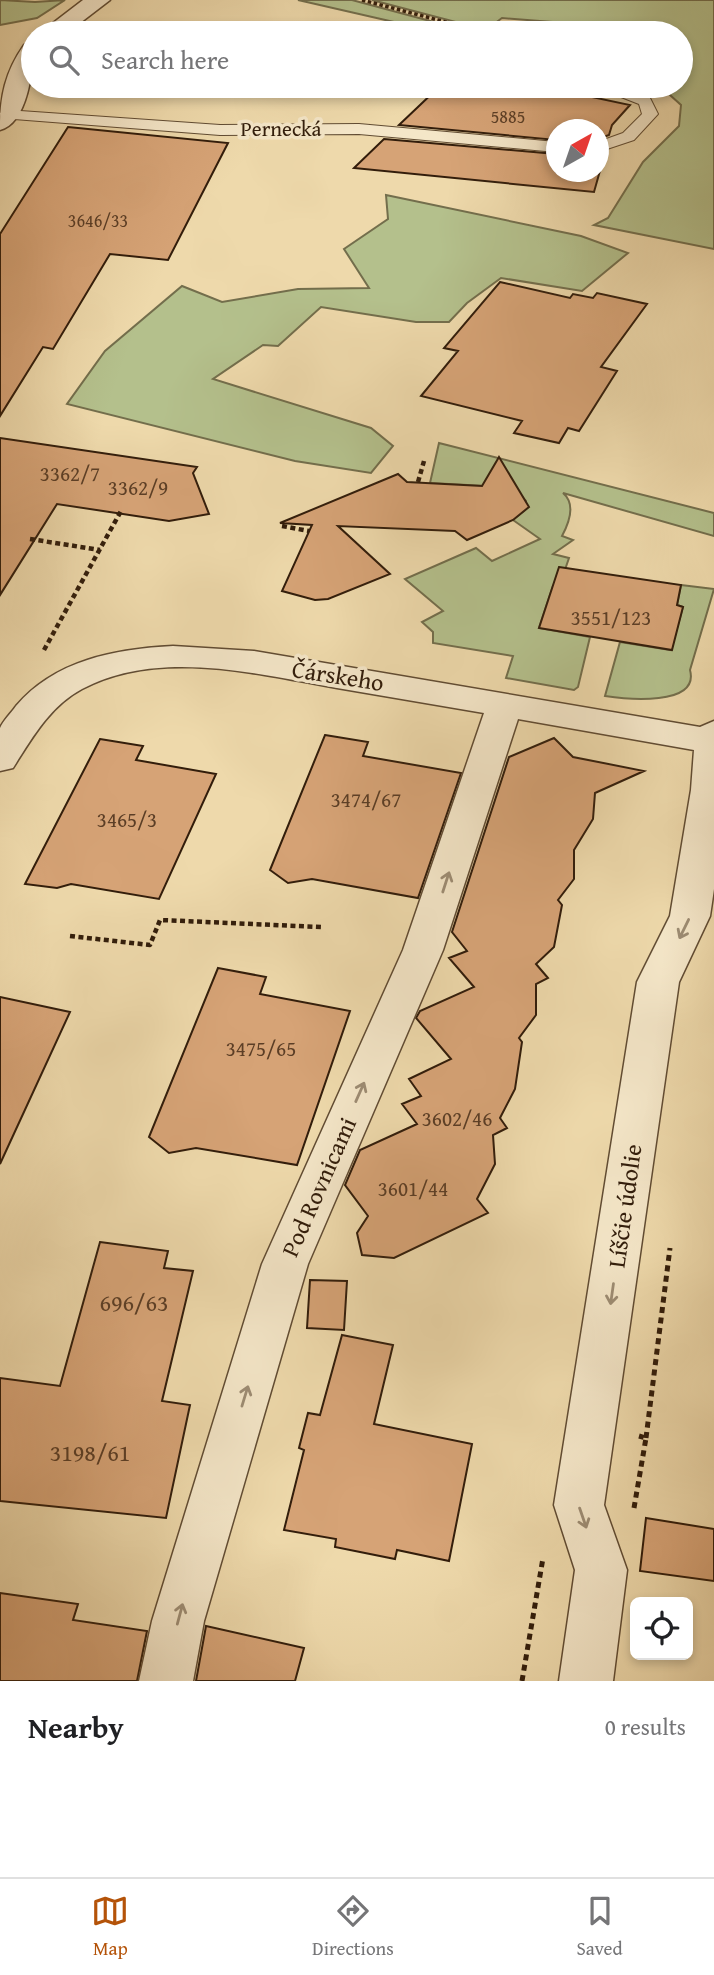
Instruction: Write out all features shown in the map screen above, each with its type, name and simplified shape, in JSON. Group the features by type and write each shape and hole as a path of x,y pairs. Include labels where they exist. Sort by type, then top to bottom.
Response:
{"street":[{"path":"68,21 97,0"},
{"name":"Pernecká","path":"3,118 21,71"},
{"name":"Čárskeho","path":"0,759 25,721 46,697 71,681 102,668 151,658 202,657 254,662 713,737"},
{"name":"Pod Rovnicami","path":"166,1681 178,1621 285,1264 423,950 505,704"},
{"name":"Líščie údolie","path":"586,1681 601,1570 579,1505 658,982 690,916 710,790 713,737"}],"lane":[{"path":"609,145 640,131 650,114 645,102 637,98"},
{"name":"Pernecká","path":"3,118 220,130 359,129 546,146"}],"path":[{"path":"362,0 442,21"},
{"path":"418,482 424,461"},
{"path":"38,661 121,511"},
{"path":"282,526 309,531"},
{"path":"30,539 100,550"},
{"path":"70,936 150,945 160,920 192,918 282,928 321,926"}],"green space":[{"path":"0,0 65,0 37,18 0,25"},
{"path":"298,0 352,0 430,21 390,21"},
{"path":"372,0 714,0 714,249 594,225 608,218 643,162 679,126 681,105 673,98 693,98 693,21 540,21 502,18 498,21 452,21"},
{"path":"386,195 581,236 628,253 582,291 501,278 467,303 449,322 416,322 321,307 278,346 263,345 213,379 371,428 393,446 371,473 295,461 67,404 105,351 182,286 222,302 298,289 369,288 344,249 388,219"},
{"path":"439,443 714,513 714,536 563,493 570,508 569,520 562,536 573,540 553,554 569,558 559,587 553,586 539,628 590,637 578,687 574,690 506,678 513,656 433,643 433,632 422,622 443,611 405,579 476,548 492,561 540,539 513,520 526,509 526,501 515,490 505,487 430,483"},
{"path":"681,585 714,589 690,670 690,682 684,690 659,698 605,696 620,642 671,650 683,607 677,605"}],"building":[{"path":"427,98 597,98 630,105 612,125 609,135 609,119 546,119 546,139 399,125"},
{"path":"68,127 228,143 168,260 110,254 53,349 43,347 0,416 0,234"},
{"path":"384,139 546,153 546,182 597,182 594,192 354,168"},
{"path":"500,282 570,298 573,294 593,298 597,293 647,304 601,367 617,371 579,431 568,428 559,443 514,433 522,421 421,396 458,351 444,348"},
{"path":"0,438 197,467 193,473 209,514 169,521 57,504 0,595"},
{"path":"499,457 529,507 513,520 467,540 455,531 338,526 390,574 328,599 315,600 282,591 312,525 280,523 398,474 407,482 482,486"},
{"path":"559,567 681,585 677,605 683,607 672,650 539,628"},
{"path":"325,735 368,742 363,756 461,773 418,898 312,879 288,883 270,870"},
{"path":"554,738 573,757 644,771 595,793 593,819 574,850 574,879 558,900 562,905 554,947 536,964 548,978 536,984 536,1015 519,1038 522,1042 515,1089 500,1118 507,1128 493,1135 495,1164 477,1199 488,1213 394,1258 362,1255 357,1233 368,1216 345,1185 360,1150 417,1124 402,1104 421,1096 409,1079 451,1059 416,1018 420,1011 474,987 449,958 467,951 452,932 509,757"},
{"path":"100,739 143,746 136,760 216,774 159,899 71,884 57,888 25,884"},
{"path":"218,968 266,977 260,994 350,1011 297,1165 196,1148 169,1153 149,1137"},
{"path":"0,997 70,1012 0,1164"},
{"path":"100,1242 168,1251 164,1268 193,1271 162,1401 190,1405 166,1518 0,1501 0,1378 60,1386"},
{"path":"310,1280 347,1281 344,1330 307,1328"},
{"path":"342,1335 393,1345 374,1424 472,1444 449,1561 397,1550 395,1559 335,1547 336,1539 284,1530 304,1450 299,1448 308,1413 320,1415"},
{"path":"646,1518 714,1529 714,1581 640,1571"},
{"path":"0,1593 78,1604 73,1620 147,1631 137,1681 0,1681"},
{"path":"206,1626 304,1648 295,1681 196,1681"}]}
